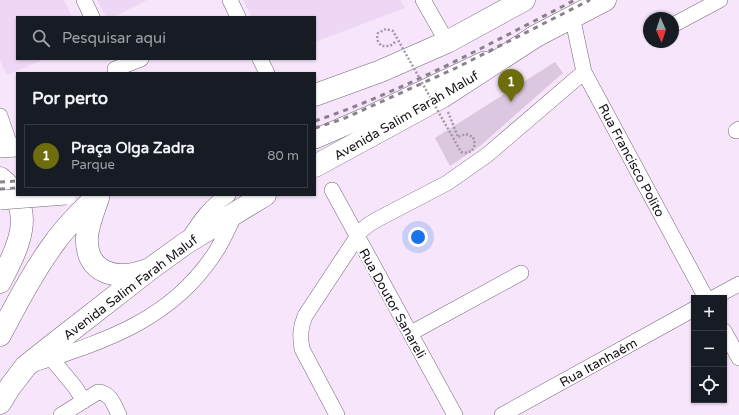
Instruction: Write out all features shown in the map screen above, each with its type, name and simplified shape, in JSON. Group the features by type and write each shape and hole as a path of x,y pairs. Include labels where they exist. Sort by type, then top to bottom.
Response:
{"highway":[{"path":"316,95 381,71 447,42 524,0"},
{"name":"Avenida Salim Farah Maluf","path":"316,165 442,97 536,36 605,0"},
{"path":"0,178 10,186 16,195"},
{"path":"0,282 14,253 22,229 21,211 17,196"},
{"path":"0,335 23,292 54,243 84,208 98,196"},
{"path":"99,196 87,236 87,248 90,259 97,268 107,273 128,275 150,269"},
{"name":"Avenida Salim Farah Maluf","path":"0,403 26,366 150,269 186,243 232,203 261,196"}],"main road":[{"path":"316,139 368,116 536,36"},
{"path":"0,200 53,196"}],"street":[{"path":"84,0 92,16"},
{"path":"230,0 238,16"},
{"path":"423,0 447,42"},
{"path":"679,22 720,0"},
{"name":"Rua Francisco Polito","path":"572,16 584,72 704,295"},
{"path":"114,67 138,60"},
{"path":"260,60 266,72"},
{"path":"337,415 302,349 300,338 301,327 305,316 361,231 368,225 447,183 487,155 584,72"},
{"path":"0,116 9,147"},
{"name":"Rua Doutor Sanareli","path":"332,190 357,239 411,333 455,415"},
{"name":"Avenida Salim Farah Maluf","path":"26,366 105,340 151,317 184,291 201,273 216,253 232,203"},
{"path":"411,333 521,273"},
{"path":"719,295 739,284"},
{"name":"Rua Itanhaém","path":"502,415 691,311"},
{"path":"727,336 739,358"},
{"path":"51,358 75,387 84,401"},
{"path":"66,414 98,392 104,393 110,397 120,415"}],"path":[{"path":"395,42 388,47 382,46 377,39 378,33 386,29 393,31 461,152 465,153 472,151 475,144 473,137 466,134 458,137 442,97"}],"shaded area":[{"path":"0,0 64,0 72,16 16,16 16,60 43,60 7,75 0,61"},
{"path":"97,0 147,0 116,16 105,16"},
{"path":"243,0 400,0 405,8 316,42 316,16 251,16"},
{"path":"555,62 563,73 480,146 450,166 435,138"}],"railway":[{"path":"316,121 348,109 414,81 575,0"},
{"path":"316,128 343,119 456,68 590,0"},
{"path":"0,182 16,181"},
{"path":"0,189 16,188"}],"place":[{"name":"Praça Olga Zadra","path":"511,102"}]}
